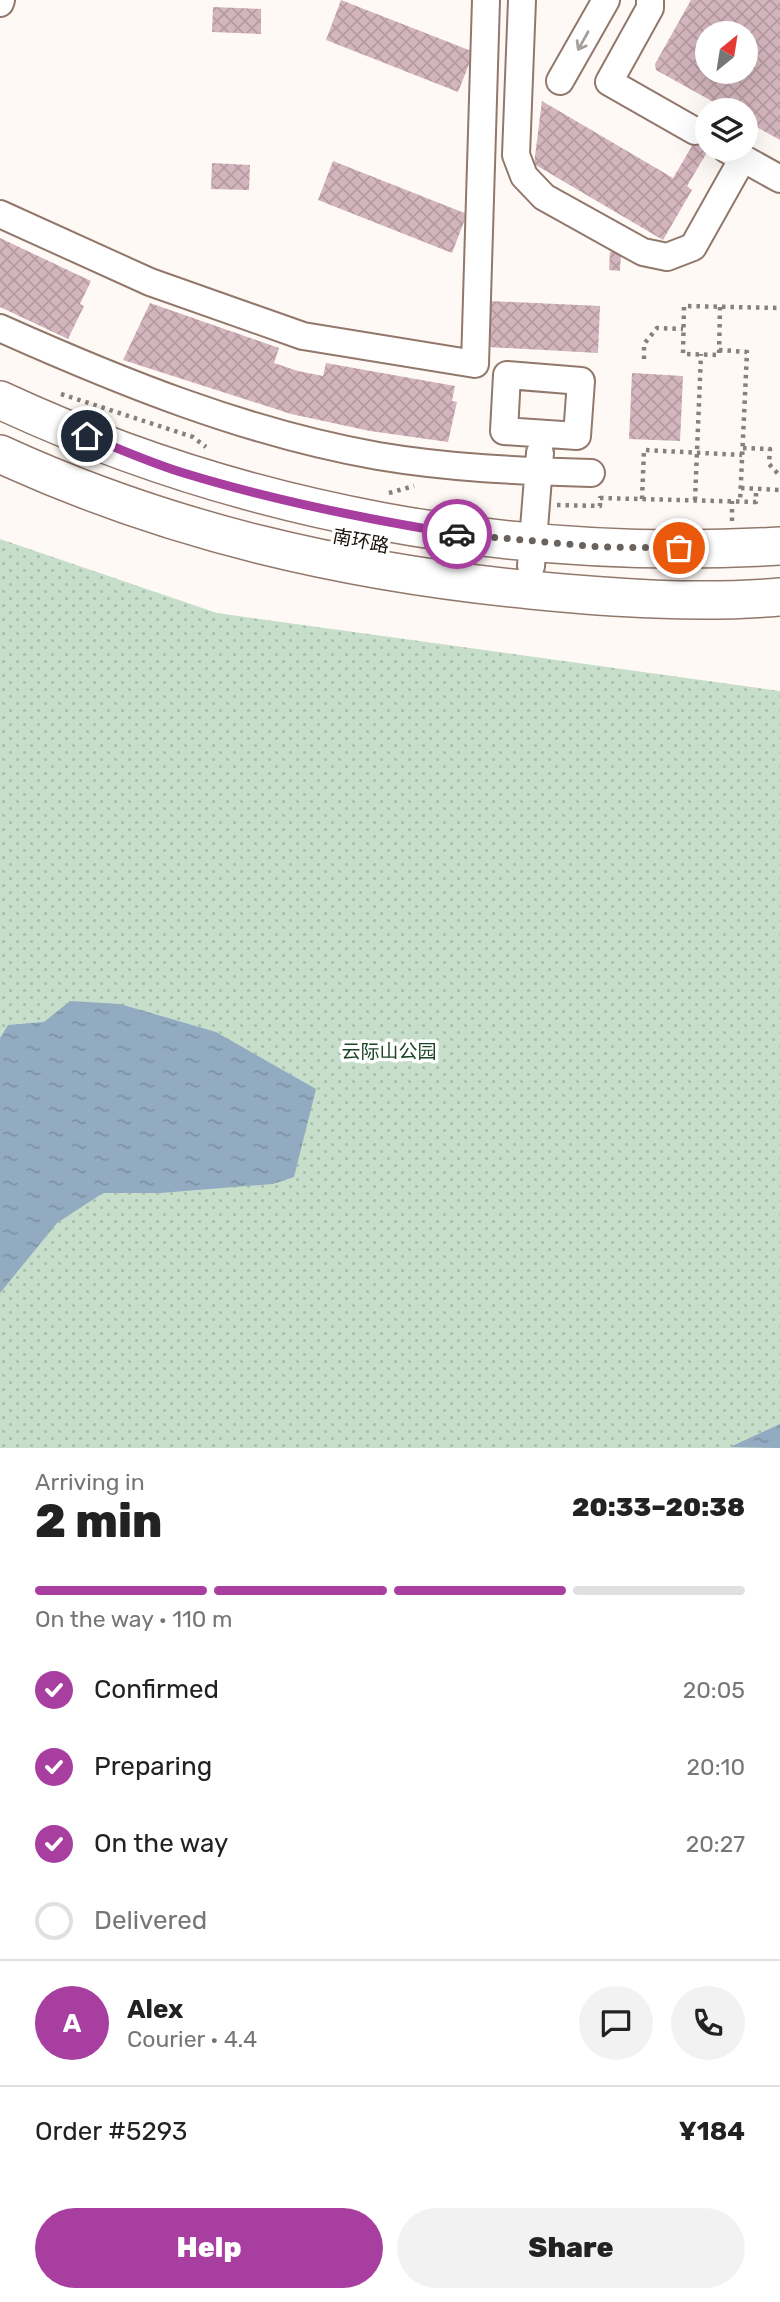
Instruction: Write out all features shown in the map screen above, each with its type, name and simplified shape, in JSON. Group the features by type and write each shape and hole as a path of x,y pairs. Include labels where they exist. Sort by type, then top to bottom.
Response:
{"street":[{"path":"0,214 150,282 303,336 475,364 486,0"},
{"path":"522,0 516,155 524,176 544,197 643,253 667,257 693,247 732,161"},
{"path":"561,81 606,0"},
{"path":"650,0 650,8 608,82 695,131"},
{"path":"748,161 780,179"},
{"path":"0,328 112,378 268,429 377,456 478,470 591,473"},
{"path":"547,367 581,380 577,436 541,434 504,431 507,375 547,367"},
{"path":"0,400 184,473 275,499 361,518 477,537 532,554 600,547 732,549 780,546"},
{"name":"南环路","path":"0,427 137,482 271,524 425,553 532,554 561,570 701,571 780,566"},
{"path":"532,554 541,434"},
{"name":"南环路","path":"0,454 56,480 189,527 306,557 414,577 586,596 737,601 780,597"},
{"path":"0,472 123,521 185,542 288,570 405,593 519,610 635,617 780,616"}],"path":[{"path":"720,307 719,355 683,354 684,306 720,307 780,309"},
{"path":"644,359 645,344 657,328 683,329"},
{"path":"719,350 747,352 740,502"},
{"path":"695,500 701,355"},
{"path":"743,448 770,449 769,464 780,476"},
{"path":"642,499 644,450 743,455"},
{"path":"741,488 780,490"},
{"path":"536,504 600,506 600,498 756,502 756,489"}],"green space":[{"name":"云际山公园","path":"0,539 217,613 780,691 780,1448 0,1448"}],"water":[{"path":"70,1001 120,1004 216,1032 316,1089 294,1177 273,1184 160,1193 103,1193 57,1223 0,1293 0,1038 8,1025 44,1022"},
{"path":"780,1424 780,1448 730,1447"}],"building":[{"path":"341,0 474,52 458,92 326,40"},
{"path":"691,0 780,0 780,140 758,128 758,98 706,98 656,70 655,64"},
{"path":"213,7 261,9 261,34 212,32"},
{"path":"542,101 673,178 695,141 695,161 702,161 687,186 692,190 663,240 534,164"},
{"path":"333,161 467,214 452,253 318,200"},
{"path":"212,163 250,165 249,190 211,189"},
{"path":"0,238 91,281 80,304 84,306 68,339 0,307"},
{"path":"610,252 621,252 620,271 609,270"},
{"path":"490,301 600,306 598,353 488,347"},
{"path":"150,303 279,348 274,363 298,371 323,376 326,363 455,386 452,401 457,402 448,442 370,431 291,414 123,360"},
{"path":"632,373 683,376 680,441 629,439"}],"way so far":[{"path":"457,534 600,547 679,548"}],"route":[{"path":"87,436 184,473 275,499 361,518 457,534"}]}
